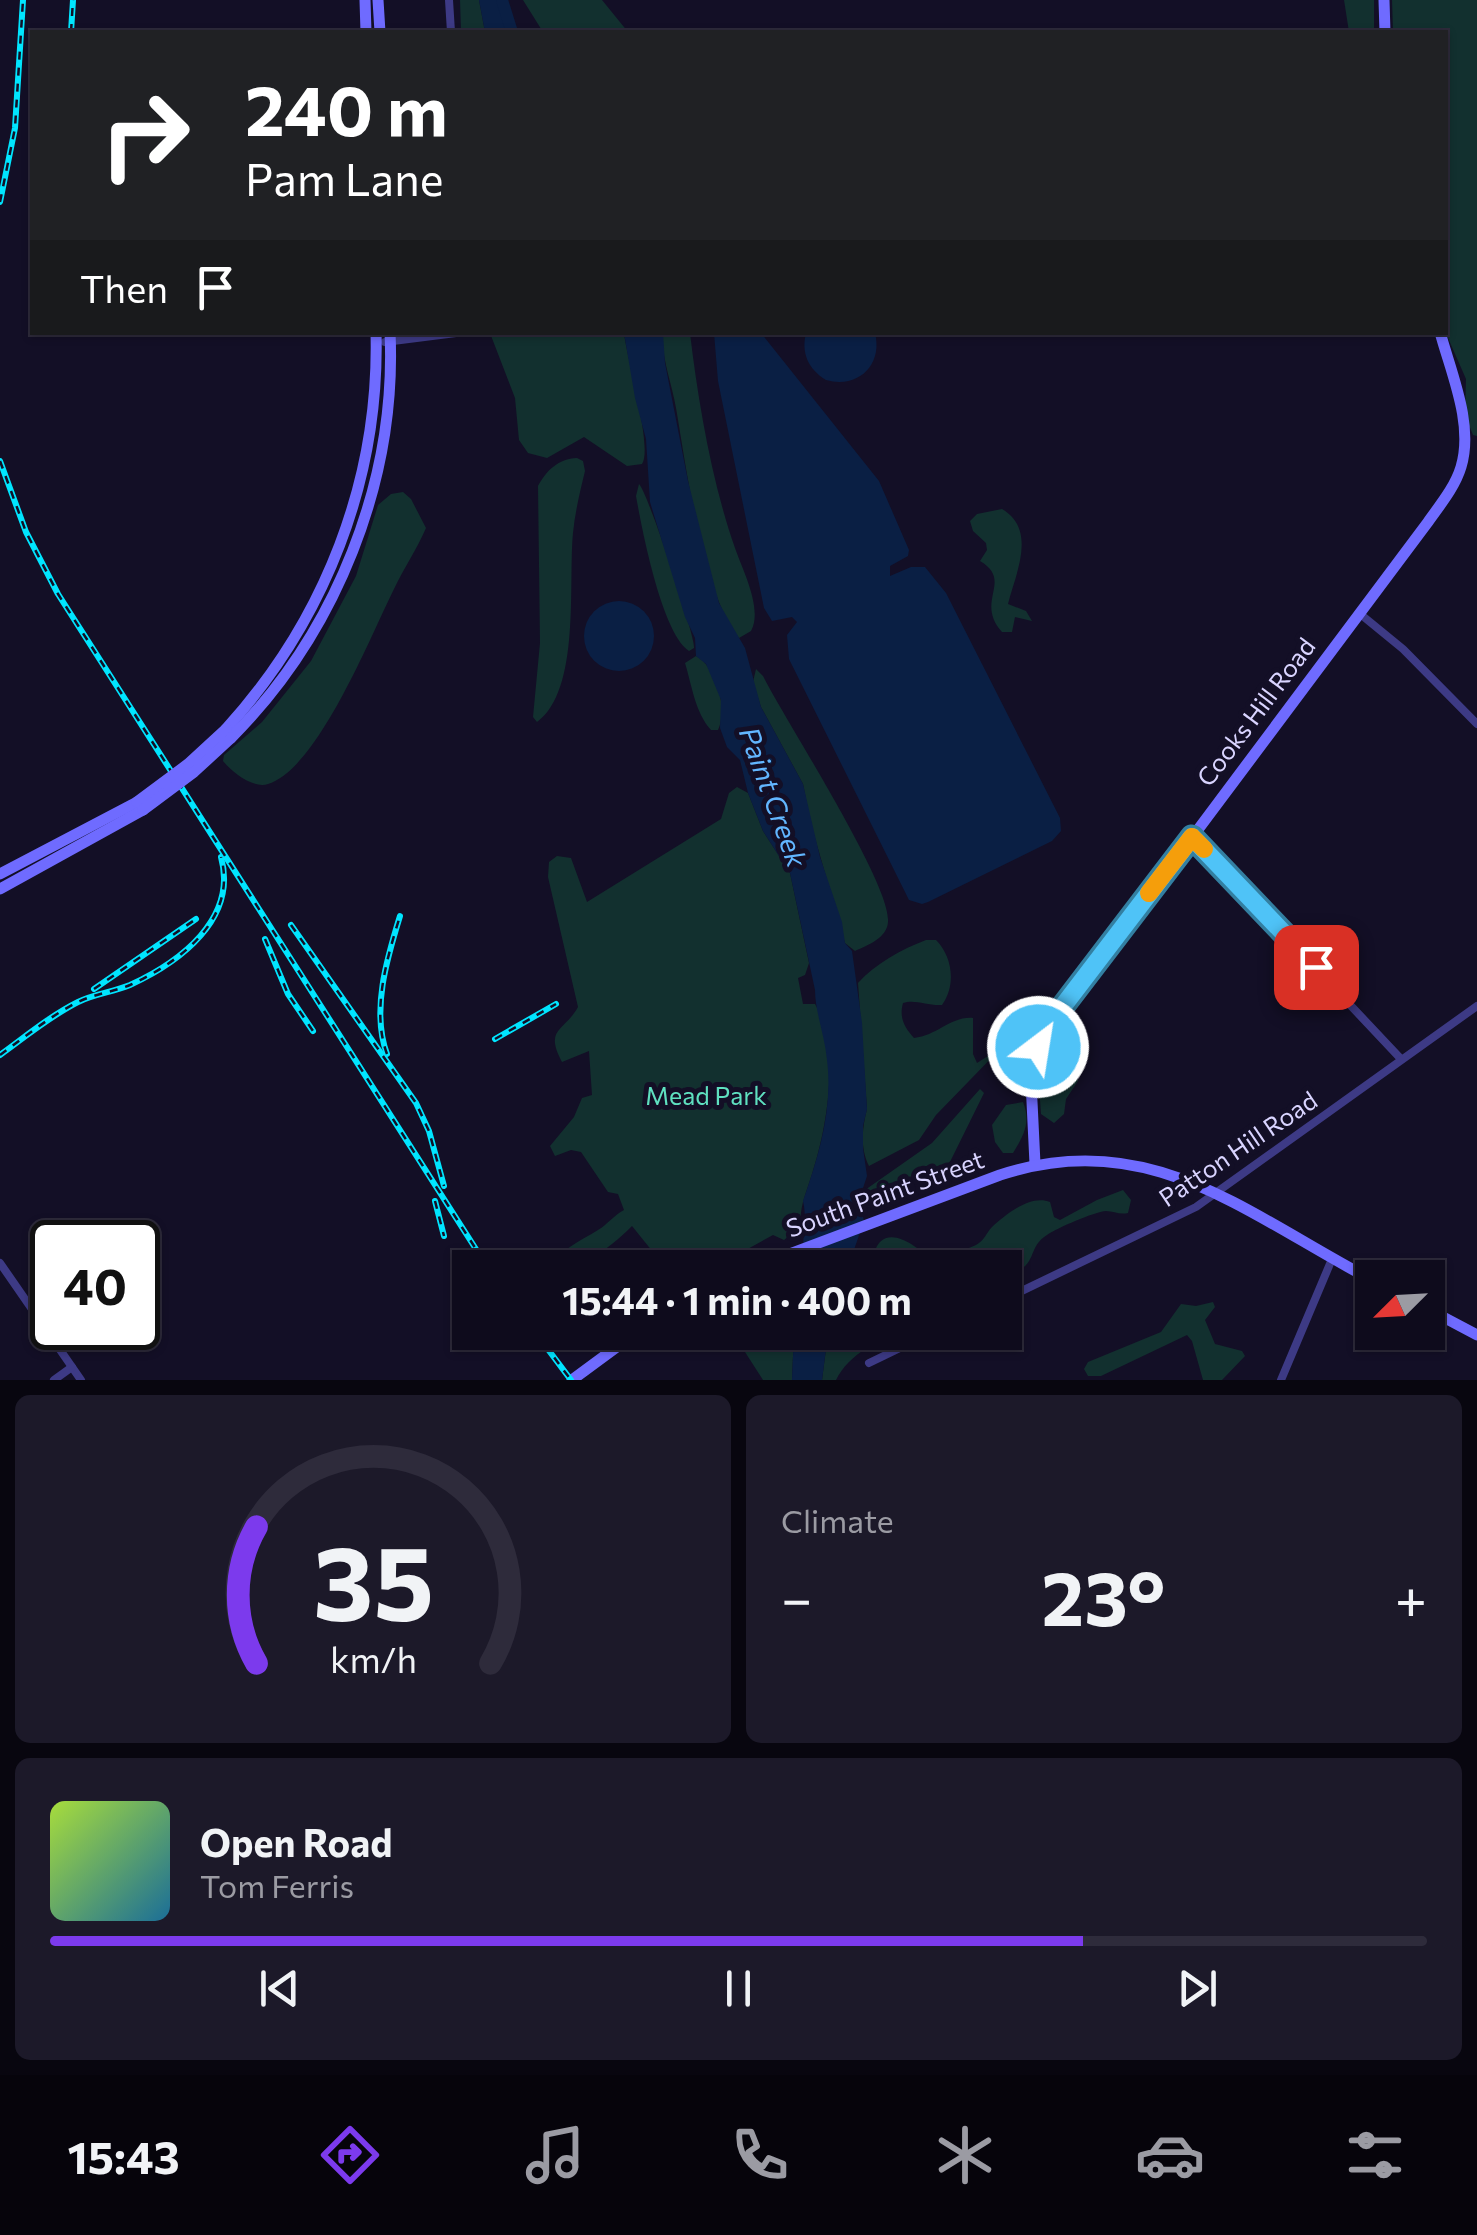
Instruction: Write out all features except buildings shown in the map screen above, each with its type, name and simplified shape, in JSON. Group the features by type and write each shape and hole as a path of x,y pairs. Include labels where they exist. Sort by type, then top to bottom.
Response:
{"main road":[{"path":"365,0 366,30"},
{"path":"378,0 380,30"},
{"path":"1384,0 1385,30"},
{"name":"Cooks Hill Road","path":"1034,1164 1032,1080 1044,1033 1443,501 1461,467 1462,416 1441,335"},
{"path":"0,889 140,806 229,733 286,674 326,610 370,500 386,420 390,337"},
{"path":"229,733 314,606 340,545 358,491 370,432 376,338"},
{"path":"0,874 140,806"},
{"name":"South Paint Street","path":"798,1250 1034,1164 1086,1159 1140,1164 1194,1183 1355,1271"},
{"path":"1445,1318 1477,1335"},
{"path":"572,1380 613,1350"}],"street":[{"path":"449,0 451,30"},
{"path":"376,338 420,335"},
{"path":"1358,613 1404,649 1477,724"},
{"path":"1192,837 1402,1059"},
{"name":"Patton Hill Road","path":"1022,1291 1151,1230 1232,1184 1477,1006"},
{"path":"1281,1380 1332,1259"},
{"path":"0,1263 81,1380"},
{"path":"869,1362 895,1350"},
{"path":"54,1380 72,1367"}],"green space":[{"path":"460,0 479,0 485,30 461,30"},
{"path":"523,0 602,0 626,30 542,30"},
{"path":"1344,0 1374,0 1374,30 1349,30"},
{"path":"1392,0 1477,0 1477,436 1465,415 1466,379 1447,335 1448,30 1393,30"},
{"path":"491,335 624,335 642,422 642,464 627,466 584,437 547,458 528,453 519,440 515,398"},
{"path":"663,335 690,335 713,469 755,612 751,631 739,638 726,618 706,562"},
{"path":"577,458 583,461 585,471 573,533 566,661 551,707 537,722 533,717 540,643 538,486 554,466"},
{"path":"639,484 661,536 687,618 694,648 689,651 670,624 655,580 636,496"},
{"path":"403,492 426,528 341,698 306,754 287,773 262,785 243,779 223,761 224,755 262,722 311,661 356,576 378,505 391,494"},
{"path":"1002,509 1013,518 1022,541 1008,604 1026,611 1032,621 1015,617 1012,632 1002,632 994,621 994,576 980,561 987,550 986,543 973,531 970,521 977,514"},
{"path":"696,656 710,669 719,690 722,712 718,730 711,730 695,698 685,663"},
{"path":"756,669 856,840 885,903 887,928 876,940 855,951 845,943 803,784 761,707 753,682"},
{"name":"Mead Park","path":"737,787 748,793 763,831 790,873 809,963 805,975 798,978 803,1004 815,1004 828,1043 826,1112 802,1206 801,1226 784,1240 773,1235 746,1250 651,1250 632,1226 603,1250 566,1250 624,1210 618,1194 608,1192 581,1152 571,1150 555,1156 550,1146 574,1117 582,1098 592,1095 589,1051 562,1062 555,1043 558,1031 578,1007 548,877 549,862 557,856 571,858 587,902 721,819 729,793"},
{"path":"926,940 936,940 946,955 951,972 949,989 942,1005 903,1003 902,1017 908,1030 914,1038 973,1018 973,1054 977,1063 1002,1047 936,1115 919,1140 869,1166 863,1145 867,1109 858,983 889,958"},
{"path":"1048,1073 1075,1073 1078,1081 1066,1099 1064,1114 1054,1123 1041,1114 1039,1086"},
{"path":"980,1089 984,1093 946,1170 899,1189 869,1207 860,1207 865,1190 932,1143"},
{"path":"1023,1102 1023,1134 1013,1153 1003,1153 995,1142 992,1125 1006,1105"},
{"path":"1123,1190 1131,1200 1128,1213 1100,1212 1047,1235 1022,1268 1022,1250 960,1250 979,1243 1011,1211 1027,1203 1050,1202 1054,1217 1060,1220"},
{"path":"892,1237 918,1249 875,1250 878,1244"},
{"path":"1213,1302 1215,1307 1205,1320 1215,1344 1242,1351 1245,1356 1222,1380 1203,1380 1187,1335 1101,1376 1088,1376 1084,1369 1088,1362 1161,1332 1181,1304"},
{"path":"793,1350 792,1380 763,1380 745,1352"},
{"path":"826,1350 864,1350 836,1380 822,1380"}],"water":[{"path":"479,0 505,0 503,12 509,30 485,30"},
{"path":"624,335 663,335 688,481 719,603 745,648 761,707 803,784 845,943 852,951 862,1023 867,1109 863,1148 867,1176 859,1200 864,1221 854,1250 803,1250 803,1201 819,1149 828,1096 826,1051 815,990 790,873 763,831 740,760 727,747 720,728 721,700 706,664 696,656 695,638 650,502 646,439"},
{"path":"714,335 763,335 879,481 909,550 908,556 890,566 890,576 911,567 925,567 946,593 1060,818 1061,831 1052,841 928,902 909,900 789,659 787,635 797,622 792,617 772,621 764,608 718,381"},
{"path":"806,335 875,335 877,345 866,372 838,382 826,380 815,371 804,347"},
{"path":"619,601 644,611 654,636 644,661 619,671 594,661 584,636 594,611"},
{"path":"793,1350 826,1350 822,1380 792,1380"}],"waterway":[{"name":"Paint Creek","path":"502,0 511,30"}],"railway":[{"path":"0,202 15,128 23,0"},
{"path":"71,30 73,0"},
{"path":"0,461 26,532 58,594 477,1250"},
{"path":"0,1055 68,1008 130,985 185,951 201,936 221,900 221,857"},
{"path":"387,1054 381,1003 400,916"},
{"path":"94,989 196,919"},
{"path":"291,925 416,1103 429,1131 444,1186"},
{"path":"265,939 288,994 313,1031"},
{"path":"495,1039 556,1004"},
{"path":"435,1201 444,1236"},
{"path":"548,1350 571,1380"}],"slow traffic":[{"path":"1149,893 1192,837 1204,849"}],"route":[{"path":"1038,1047 1110,941 1192,837 1316,967"}]}
